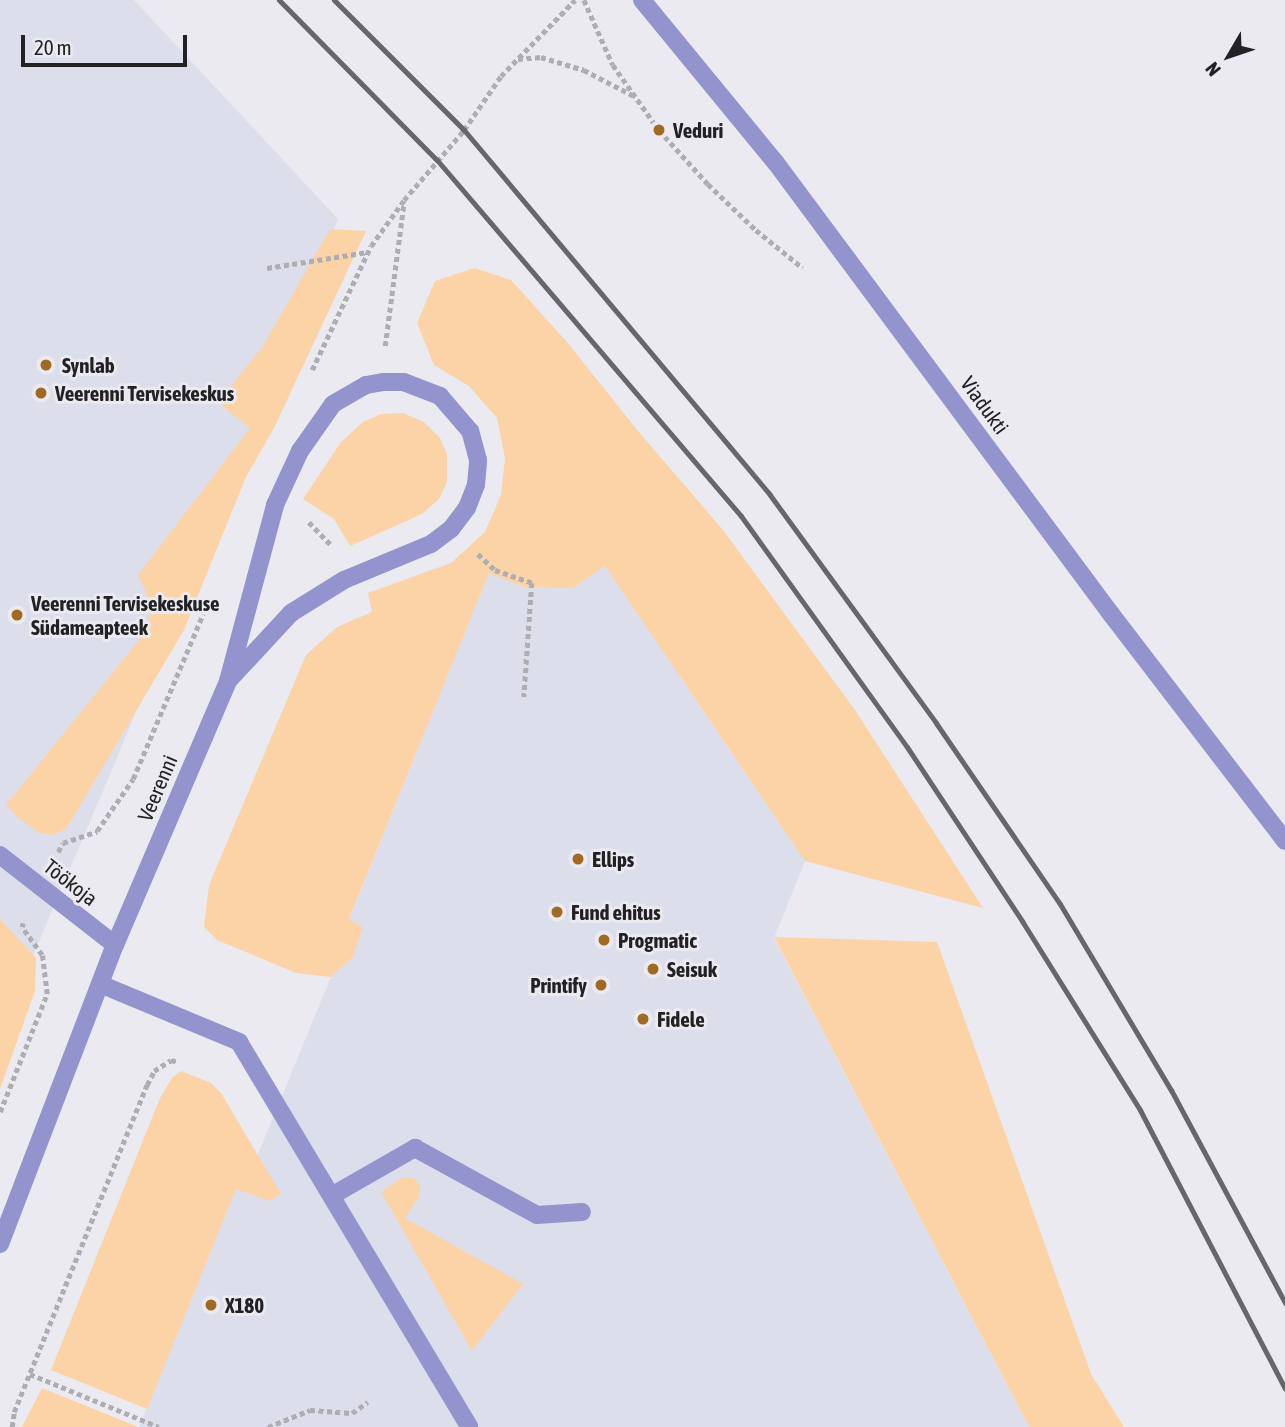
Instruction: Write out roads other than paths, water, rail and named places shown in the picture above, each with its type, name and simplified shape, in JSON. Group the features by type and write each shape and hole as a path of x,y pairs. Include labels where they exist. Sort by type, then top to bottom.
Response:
{"street":[{"name":"Viadukti","path":"642,0 776,163 1111,614 1285,841"},
{"name":"Veerenni","path":"0,1244 115,945 228,681 275,505 300,451 333,404 366,385 404,382 440,396 470,431 478,460 475,485 467,508 452,529 431,544 344,580 291,613 228,681"},
{"name":"Töökoja","path":"0,855 115,945"},
{"path":"100,984 239,1042 469,1427"},
{"path":"332,1195 415,1149 537,1214 582,1212"}],"railway":[{"path":"279,0 437,160 741,516 907,747 1022,921 1140,1110 1285,1388"},
{"path":"334,0 464,130 770,495 936,723 1060,904 1171,1090 1285,1303"}],"place":[{"name":"Veduri","path":"659,130"},
{"name":"Synlab","path":"46,365"},
{"name":"Veerenni Tervisekeskus","path":"41,393"},
{"name":"Veerenni Tervisekeskuse Südameapteek","path":"17,615"},
{"name":"Ellips","path":"578,859"},
{"name":"Fund ehitus","path":"557,912"},
{"name":"Progmatic","path":"604,940"},
{"name":"Seisuk","path":"653,969"},
{"name":"Printify","path":"601,985"},
{"name":"Fidele","path":"643,1019"},
{"name":"X180","path":"211,1305"}]}
